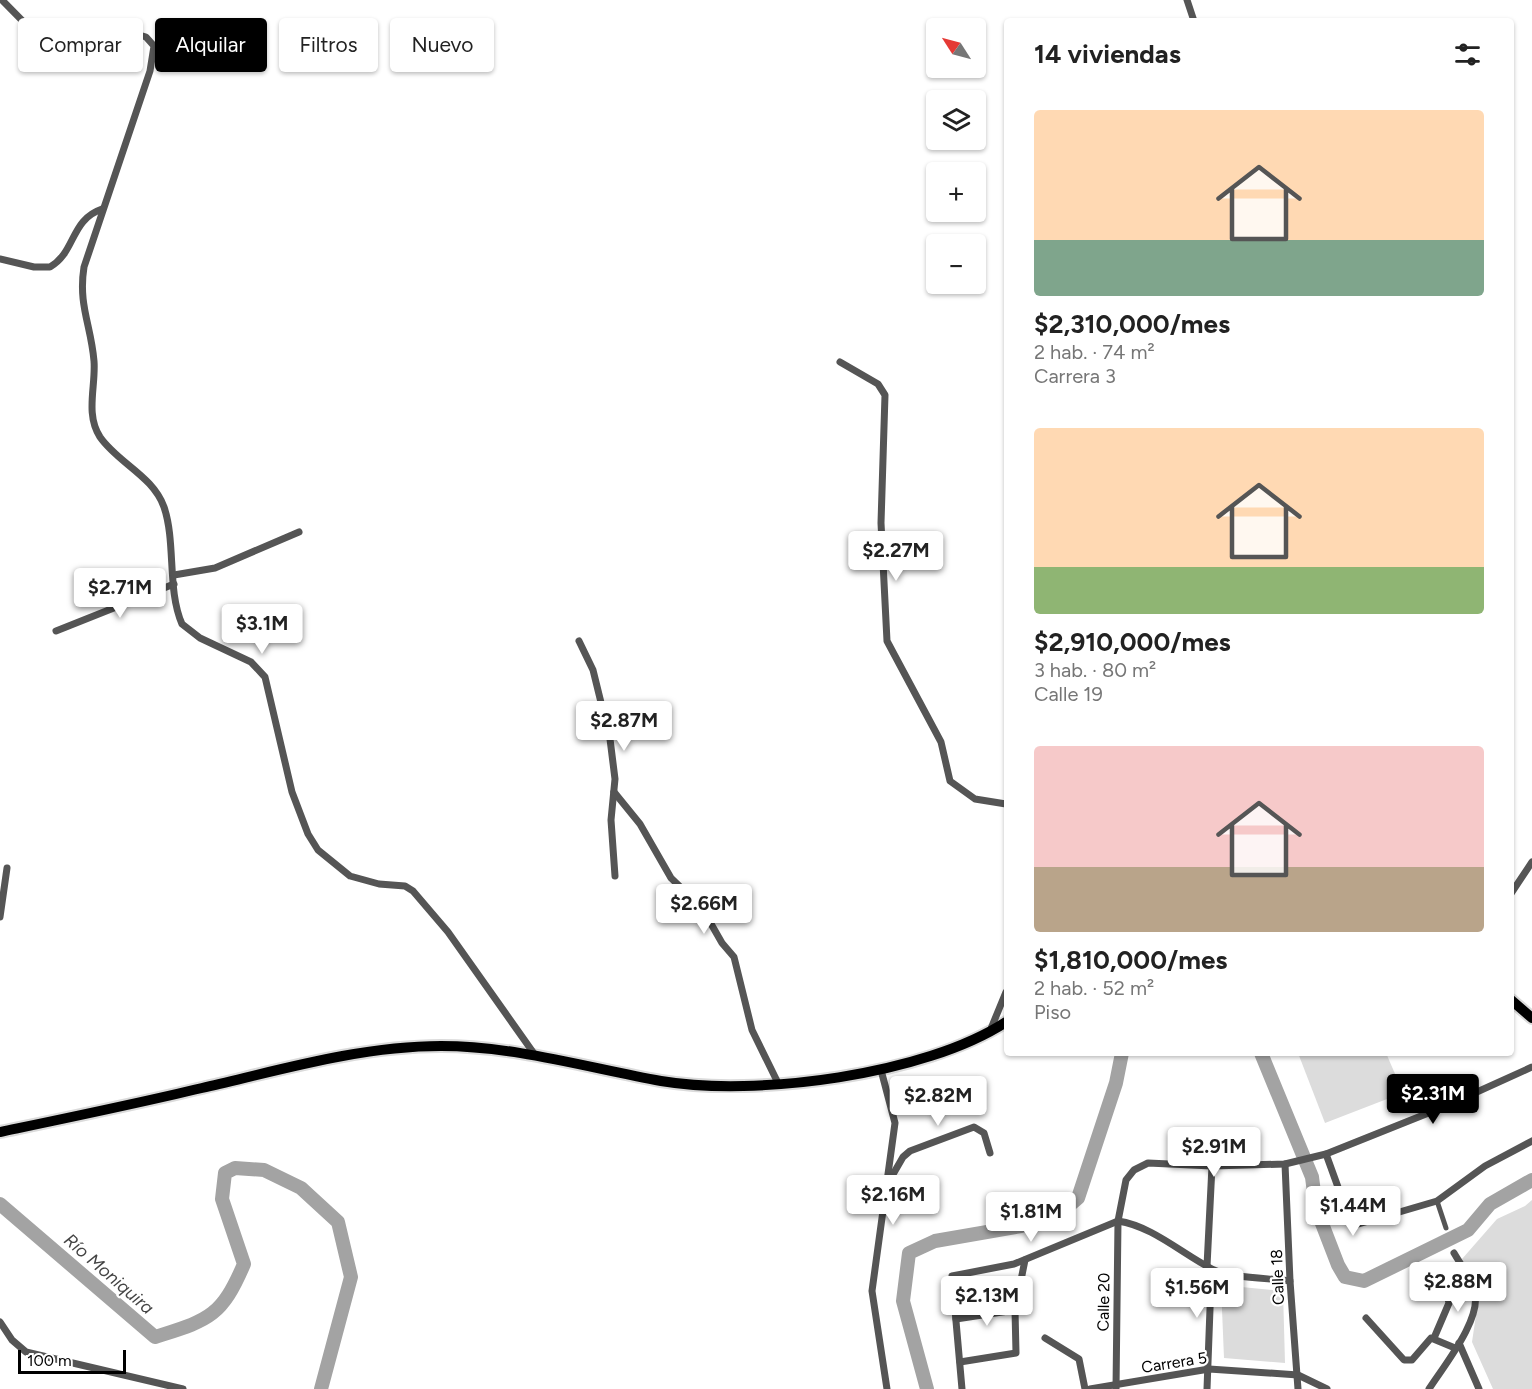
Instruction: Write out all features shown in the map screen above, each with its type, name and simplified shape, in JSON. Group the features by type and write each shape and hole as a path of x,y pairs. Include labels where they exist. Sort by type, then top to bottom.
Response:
{"main road":[{"path":"1514,1002 1532,1018"},
{"path":"0,1132 352,1055 441,1046 536,1056 700,1086 778,1083 881,1070 934,1057 988,1034 1004,1023"}],"street":[{"path":"2,0 59,58 84,54 131,32 146,38 154,46 150,71 102,209 82,283 81,299 94,362 92,417 104,442 148,483 160,498 165,511 180,620 186,628 251,662 267,681 292,792 308,834 318,850 350,876 379,884 405,886 414,891 448,932 536,1056"},
{"path":"1187,0 1193,18"},
{"path":"0,259 34,267 50,267 62,256 83,219 102,209"},
{"path":"840,362 878,384 885,395 881,514 887,641 941,742 950,781 975,799 1004,804"},
{"path":"174,575 215,567 299,532"},
{"path":"56,631 174,584"},
{"path":"579,641 593,670 607,722 614,792 611,820 615,876"},
{"path":"614,792 634,816 671,878 702,908 722,943 734,957 752,1030 778,1083"},
{"path":"1514,890 1532,862"},
{"path":"0,917 7,868"},
{"path":"988,1034 1004,997"},
{"path":"1207,1389 1211,1282 1207,1266 1212,1166 1285,1164 1326,1154 1446,1106 1532,1067"},
{"path":"881,1070 895,1123 872,1291 887,1389"},
{"path":"886,1186 903,1157 910,1150 974,1127 984,1133 990,1153"},
{"path":"1326,1154 1353,1225 1437,1201 1485,1166 1532,1141"},
{"name":"Calle 20","path":"1116,1387 1118,1221 1126,1180 1134,1170 1148,1163 1212,1166"},
{"name":"Calle 18","path":"1285,1164 1298,1389"},
{"path":"1437,1201 1446,1228"},
{"path":"962,1389 952,1276 1025,1260 1118,1221 1133,1223 1219,1272 1290,1281"},
{"path":"1428,1389 1457,1346 1474,1314 1475,1291 1454,1253"},
{"path":"960,1362 1016,1353 1015,1310 1025,1260"},
{"path":"1434,1338 1449,1303 1445,1286"},
{"path":"956,1319 1015,1310"},
{"path":"1366,1318 1408,1361 1427,1340 1434,1338 1457,1346 1479,1389"},
{"path":"0,1322 21,1349 33,1354 183,1389"},
{"path":"1046,1338 1079,1359 1085,1389"},
{"name":"Carrera 5","path":"1090,1389 1116,1387 1209,1369 1298,1375"},
{"path":"1298,1375 1327,1389"}],"shaded area":[{"path":"1299,1056 1387,1056 1399,1083 1400,1094 1325,1123"},
{"path":"1532,1200 1532,1389 1493,1389 1472,1342 1480,1288 1462,1259 1497,1219 1525,1206"},
{"path":"1221,1285 1283,1291 1285,1363 1224,1358"}],"waterway":[{"name":"Río Moniquira","path":"927,1389 903,1301 909,1253 935,1241 1021,1226 1057,1216 1078,1198 1116,1083 1121,1056"},
{"name":"Río Moniquira","path":"1262,1056 1312,1177 1316,1208 1338,1265 1345,1277 1364,1281 1468,1230 1490,1204 1532,1180"},
{"name":"Río Moniquira","path":"0,1204 155,1337 188,1326 211,1314 228,1296 244,1264 222,1199 225,1173 235,1168 264,1170 301,1188 338,1222 351,1277 321,1389"}]}
